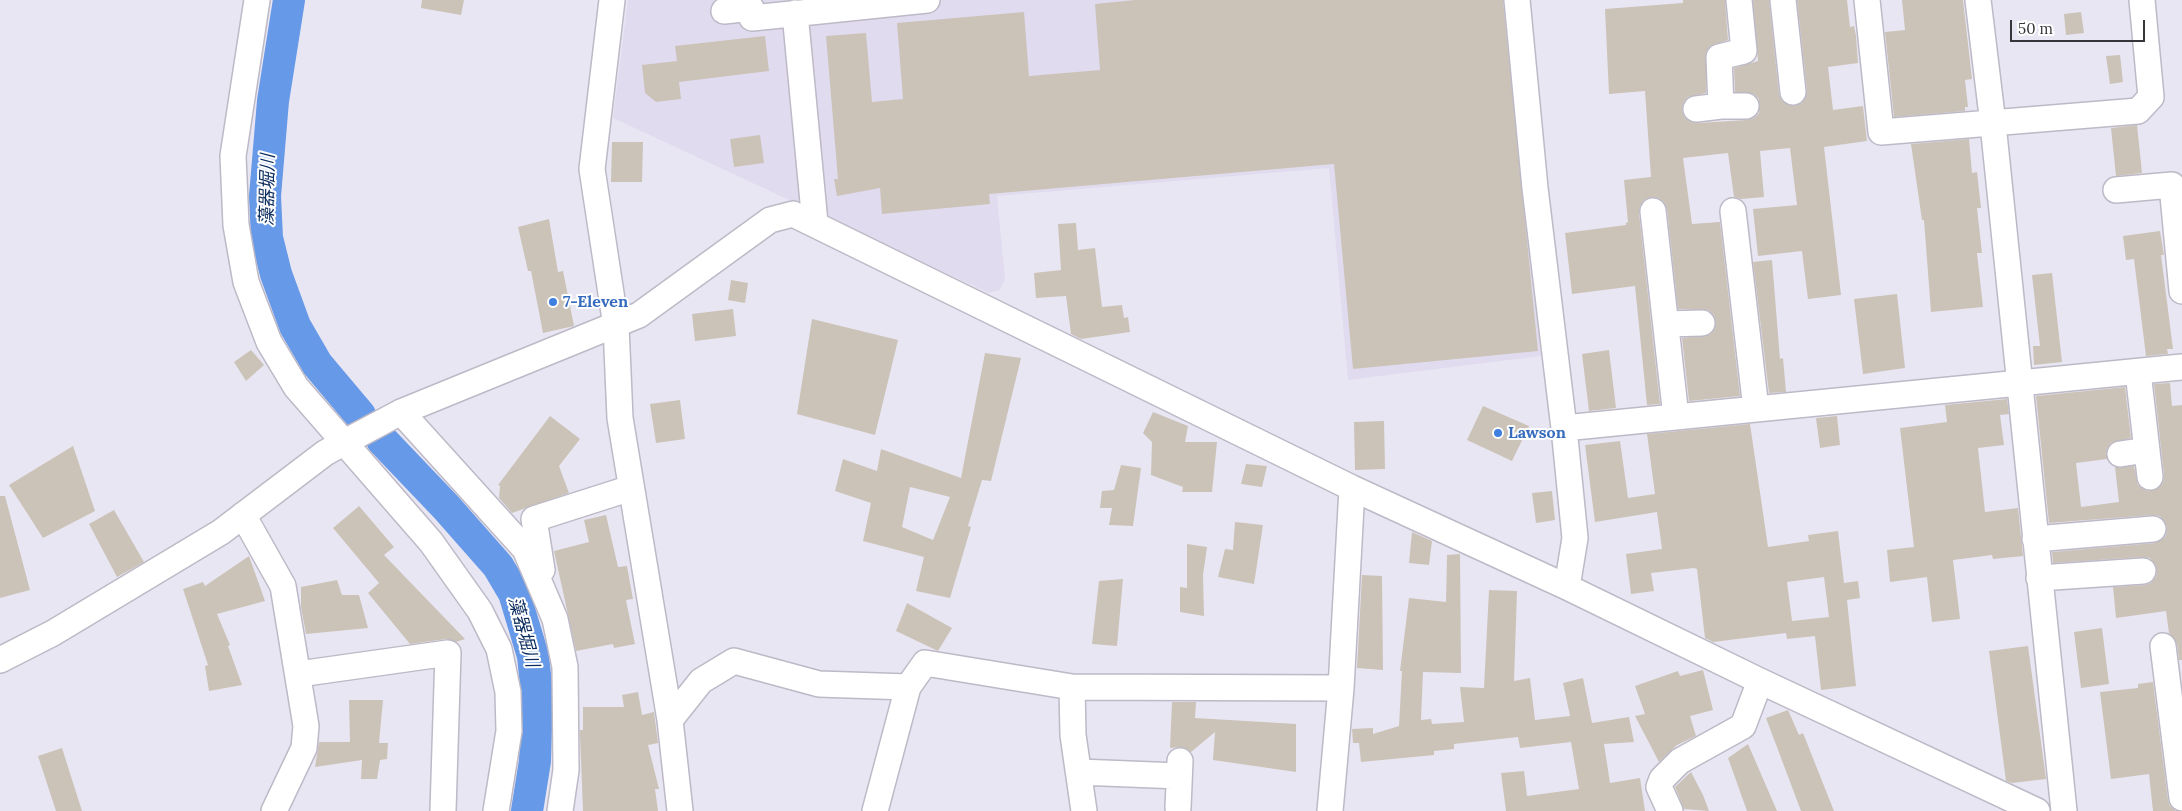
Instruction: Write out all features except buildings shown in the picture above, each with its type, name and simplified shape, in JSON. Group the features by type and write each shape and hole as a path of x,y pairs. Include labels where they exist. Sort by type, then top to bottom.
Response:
{"street":[{"path":"257,0 233,156 236,225 246,282 269,342 296,387 431,542 480,611 499,649 508,692 509,731 496,811"},
{"path":"612,0 592,169 616,326 620,418 670,720 680,811"},
{"path":"724,11 751,8 752,18 927,0"},
{"path":"1517,0 1535,188 1564,428 1575,538 1567,587"},
{"path":"1721,106 1718,57 1744,51 1739,0"},
{"path":"1783,0 1793,92"},
{"path":"1867,0 1881,132 2138,111 2151,97 2142,0"},
{"path":"1978,0 1994,124 2018,384 2064,811"},
{"path":"794,13 815,223"},
{"path":"1696,109 1746,106"},
{"path":"2116,190 2172,185 2182,291"},
{"path":"1653,211 1676,417"},
{"path":"1732,211 1756,409"},
{"path":"0,660 62,628 221,532 325,453 401,412 616,326 639,315 770,220 793,214 815,223 1352,488 1567,587 1760,681 2037,811"},
{"path":"1666,324 1702,322"},
{"path":"1564,428 2182,367"},
{"path":"2138,372 2150,476"},
{"path":"401,412 525,549 555,619 565,666 566,770 560,811"},
{"path":"2120,454 2147,450"},
{"path":"548,602 534,519 631,488"},
{"path":"1330,811 1341,688 1352,488"},
{"path":"244,515 283,586 299,674 306,726 304,748 274,811"},
{"path":"2035,539 2153,529"},
{"path":"2039,578 2143,570"},
{"path":"2164,646 2182,798"},
{"path":"299,674 448,654 443,811"},
{"path":"670,720 701,681 734,661 818,684 908,686"},
{"path":"875,811 908,686 925,662 1072,687 1341,688"},
{"path":"1670,811 1659,787 1662,779 1680,761 1743,726 1760,681"},
{"path":"1072,687 1073,735 1084,811"},
{"path":"1079,772 1180,768 1178,808"}],"shaded area":[{"path":"628,0 1503,0 1541,356 1348,380 1329,168 997,196 1005,279 1000,290 989,293 613,118"}],"waterway":[{"name":"藻器堀川","path":"289,0 273,101 265,196 267,238 276,274 295,326 317,364 360,415"},
{"name":"藻器堀川","path":"382,440 446,507 498,566 514,593 533,656 537,694 535,761 527,811"}],"place":[{"name":"7-Eleven","path":"553,302"},
{"name":"Lawson","path":"1498,433"}]}
